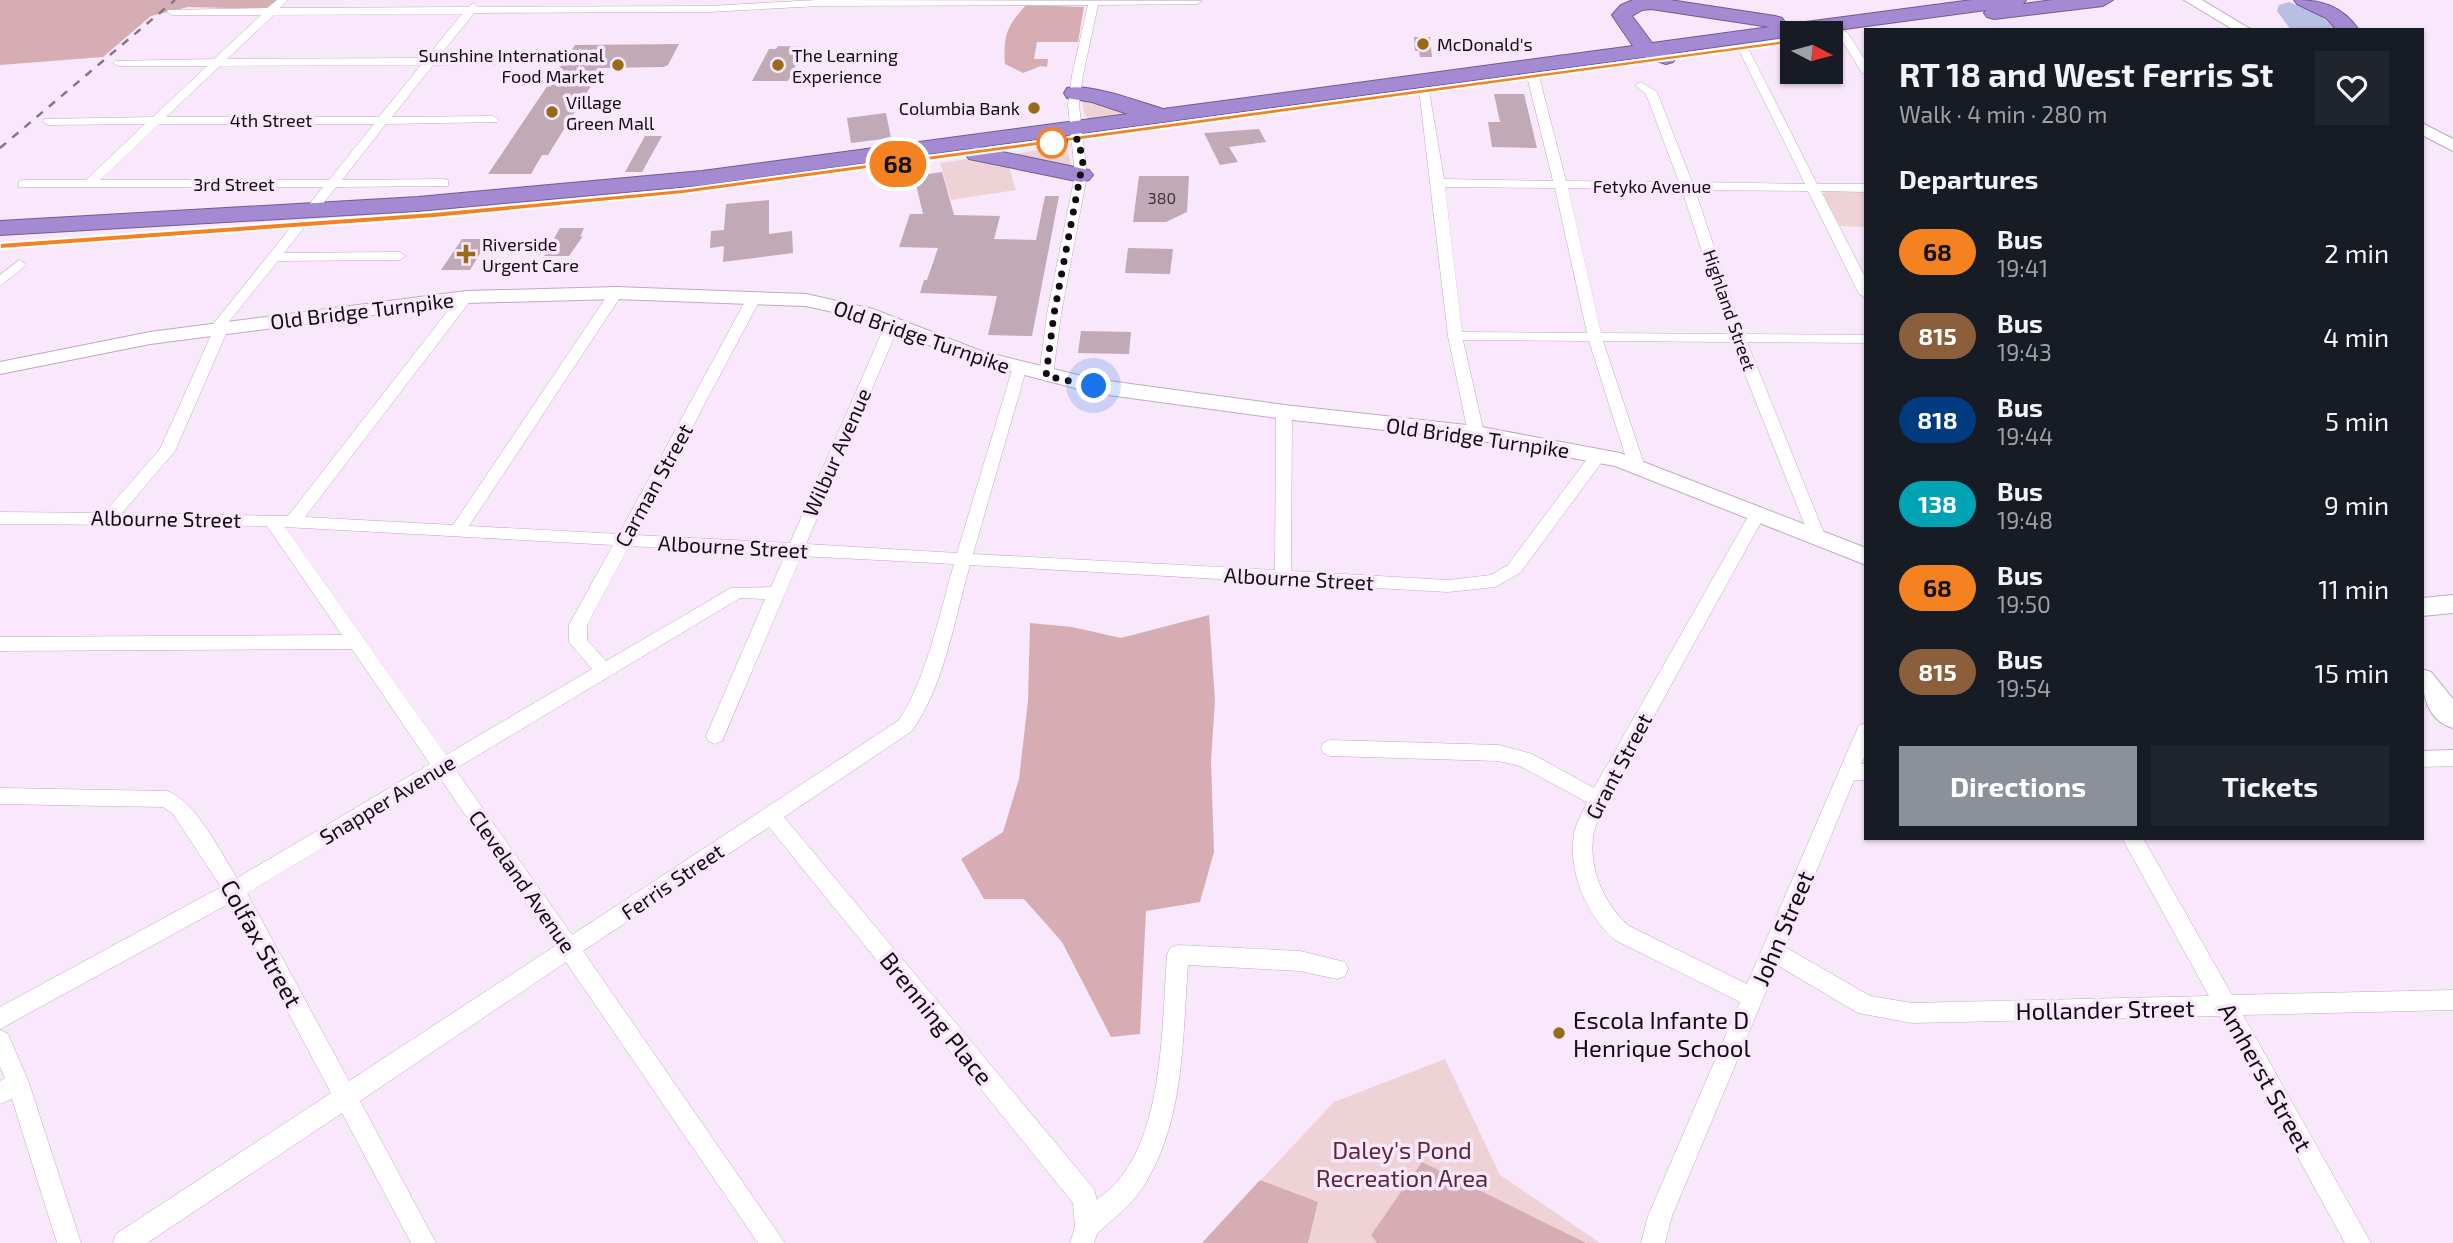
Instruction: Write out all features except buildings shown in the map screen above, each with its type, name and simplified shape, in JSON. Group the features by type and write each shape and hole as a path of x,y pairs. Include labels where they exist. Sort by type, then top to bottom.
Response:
{"highway":[{"path":"1872,28 2016,0"},
{"path":"1895,28 1962,24 2103,0"},
{"path":"2304,0 2333,14 2347,28"},
{"path":"1658,55 1622,15 1628,8 1651,3 1788,23 1862,30"},
{"path":"0,228 305,218 683,191 977,154 1175,114 1862,30"},
{"path":"0,246 702,178 1423,91 1658,55 1780,43"},
{"path":"1075,93 1101,95 1138,111 1175,114"},
{"path":"977,154 1007,157 1060,173 1081,175"}],"street":[{"path":"89,184 283,0"},
{"path":"109,518 167,451 219,328 479,0"},
{"path":"2190,0 2241,28"},
{"path":"1046,376 1054,314 1083,161 1077,134 1075,93 1094,1"},
{"path":"172,12 708,9 819,3 1197,1"},
{"path":"1862,30 1864,50"},
{"path":"1743,48 1864,290"},
{"path":"119,63 534,61"},
{"path":"1533,76 1595,338 1636,464"},
{"name":"Highland Street","path":"1641,85 1651,92 1687,186 1738,340 1818,538"},
{"path":"1423,91 1438,183 1455,336 1476,433"},
{"name":"4th Street","path":"48,121 493,120"},
{"path":"2424,129 2453,146"},
{"name":"3rd Street","path":"23,184 444,183"},
{"name":"Fetyko Avenue","path":"1438,183 1864,188"},
{"path":"274,257 399,256"},
{"path":"0,282 19,264"},
{"path":"458,530 616,293"},
{"name":"Old Bridge Turnpike","path":"0,368 113,344 466,297 616,293 755,296 806,300 845,306 974,356 1046,376 1148,395 1476,433 1599,455 1636,464 1864,556"},
{"name":"Carman Street","path":"603,670 578,642 578,625 755,296"},
{"path":"283,521 466,297"},
{"name":"Wilbur Avenue","path":"715,736 793,549 893,323"},
{"path":"1455,336 1864,339"},
{"name":"Ferris Street","path":"125,1243 905,726 915,712 928,680 1019,370"},
{"path":"1283,577 1284,412"},
{"name":"Albourne Street","path":"0,518 283,521 1448,586 1494,581 1514,569 1599,455"},
{"name":"Grant Street","path":"1752,997 1622,933 1614,926 1596,902 1584,868 1584,832 1598,799 1758,513"},
{"name":"Cleveland Avenue","path":"283,521 357,642 774,1243"},
{"name":"Snapper Avenue","path":"0,1019 234,890 737,592 775,593"},
{"path":"2424,607 2453,604"},
{"path":"0,644 357,642"},
{"path":"2424,682 2453,718"},
{"name":"John Street","path":"1653,1243 1660,1216 1752,997 1856,772 1864,738"},
{"path":"1330,748 1499,753 1525,760 1598,799"},
{"path":"2424,759 2453,758"},
{"name":"Colfax Street","path":"0,796 167,799 180,807 234,890 424,1243"},
{"name":"Brenning Place","path":"771,815 1085,1198 1085,1235"},
{"name":"Amherst Street","path":"2133,840 2359,1243"},
{"name":"Hollander Street","path":"1772,951 1866,1006 1912,1013 2453,1000"},
{"path":"1085,1235 1130,1185 1150,1147 1166,1102 1178,955 1300,961 1337,969"},
{"path":"0,1041 9,1088 69,1243"}],"green space":[{"path":"1082,98 1136,114 1090,121 1084,113"},
{"path":"1062,146 1063,150 1067,149 1072,167 1014,154"},
{"path":"974,158 1020,166 1009,168 1016,190 951,200 940,163"},
{"path":"1826,191 1864,191 1864,227 1840,226 1823,194"},
{"name":"Daley's Pond Recreation Area","path":"1445,1059 1500,1175 1600,1243 1202,1243 1334,1102"}],"shaded area":[{"path":"0,0 277,0 265,9 188,7 151,16 103,57 0,65"},
{"path":"1026,5 1084,7 1078,42 1037,42 1034,59 1048,59 1047,67 1041,66 1023,73 1005,64 1005,46 1010,25"},
{"path":"1209,615 1215,701 1211,761 1214,852 1200,902 1146,911 1140,1034 1111,1037 1062,942 1024,899 984,899 961,859 1003,832 1019,779 1028,701 1030,623 1072,627 1121,638"},
{"path":"1422,1162 1586,1243 1377,1243 1371,1235"},
{"path":"1260,1180 1318,1202 1308,1243 1202,1243"}],"water":[{"path":"2289,2 2317,13 2335,28 2290,28 2277,11 2279,5"}],"railway":[{"path":"0,148 175,0"}],"bus line":[{"name":"68","path":"0,246 434,215 683,191 977,154 1780,44"}],"place":[{"name":"McDonald's","path":"1423,44"},
{"name":"Sunshine International Food Market","path":"618,65"},
{"name":"The Learning Experience","path":"778,65"},
{"name":"Columbia Bank","path":"1034,108"},
{"name":"Village Green Mall","path":"552,112"},
{"name":"Riverside Urgent Care","path":"466,254"},
{"name":"Escola Infante D Henrique School","path":"1559,1033"}],"route":[{"path":"1052,143 1078,139 1083,161 1054,314 1046,376 1094,386"}]}
